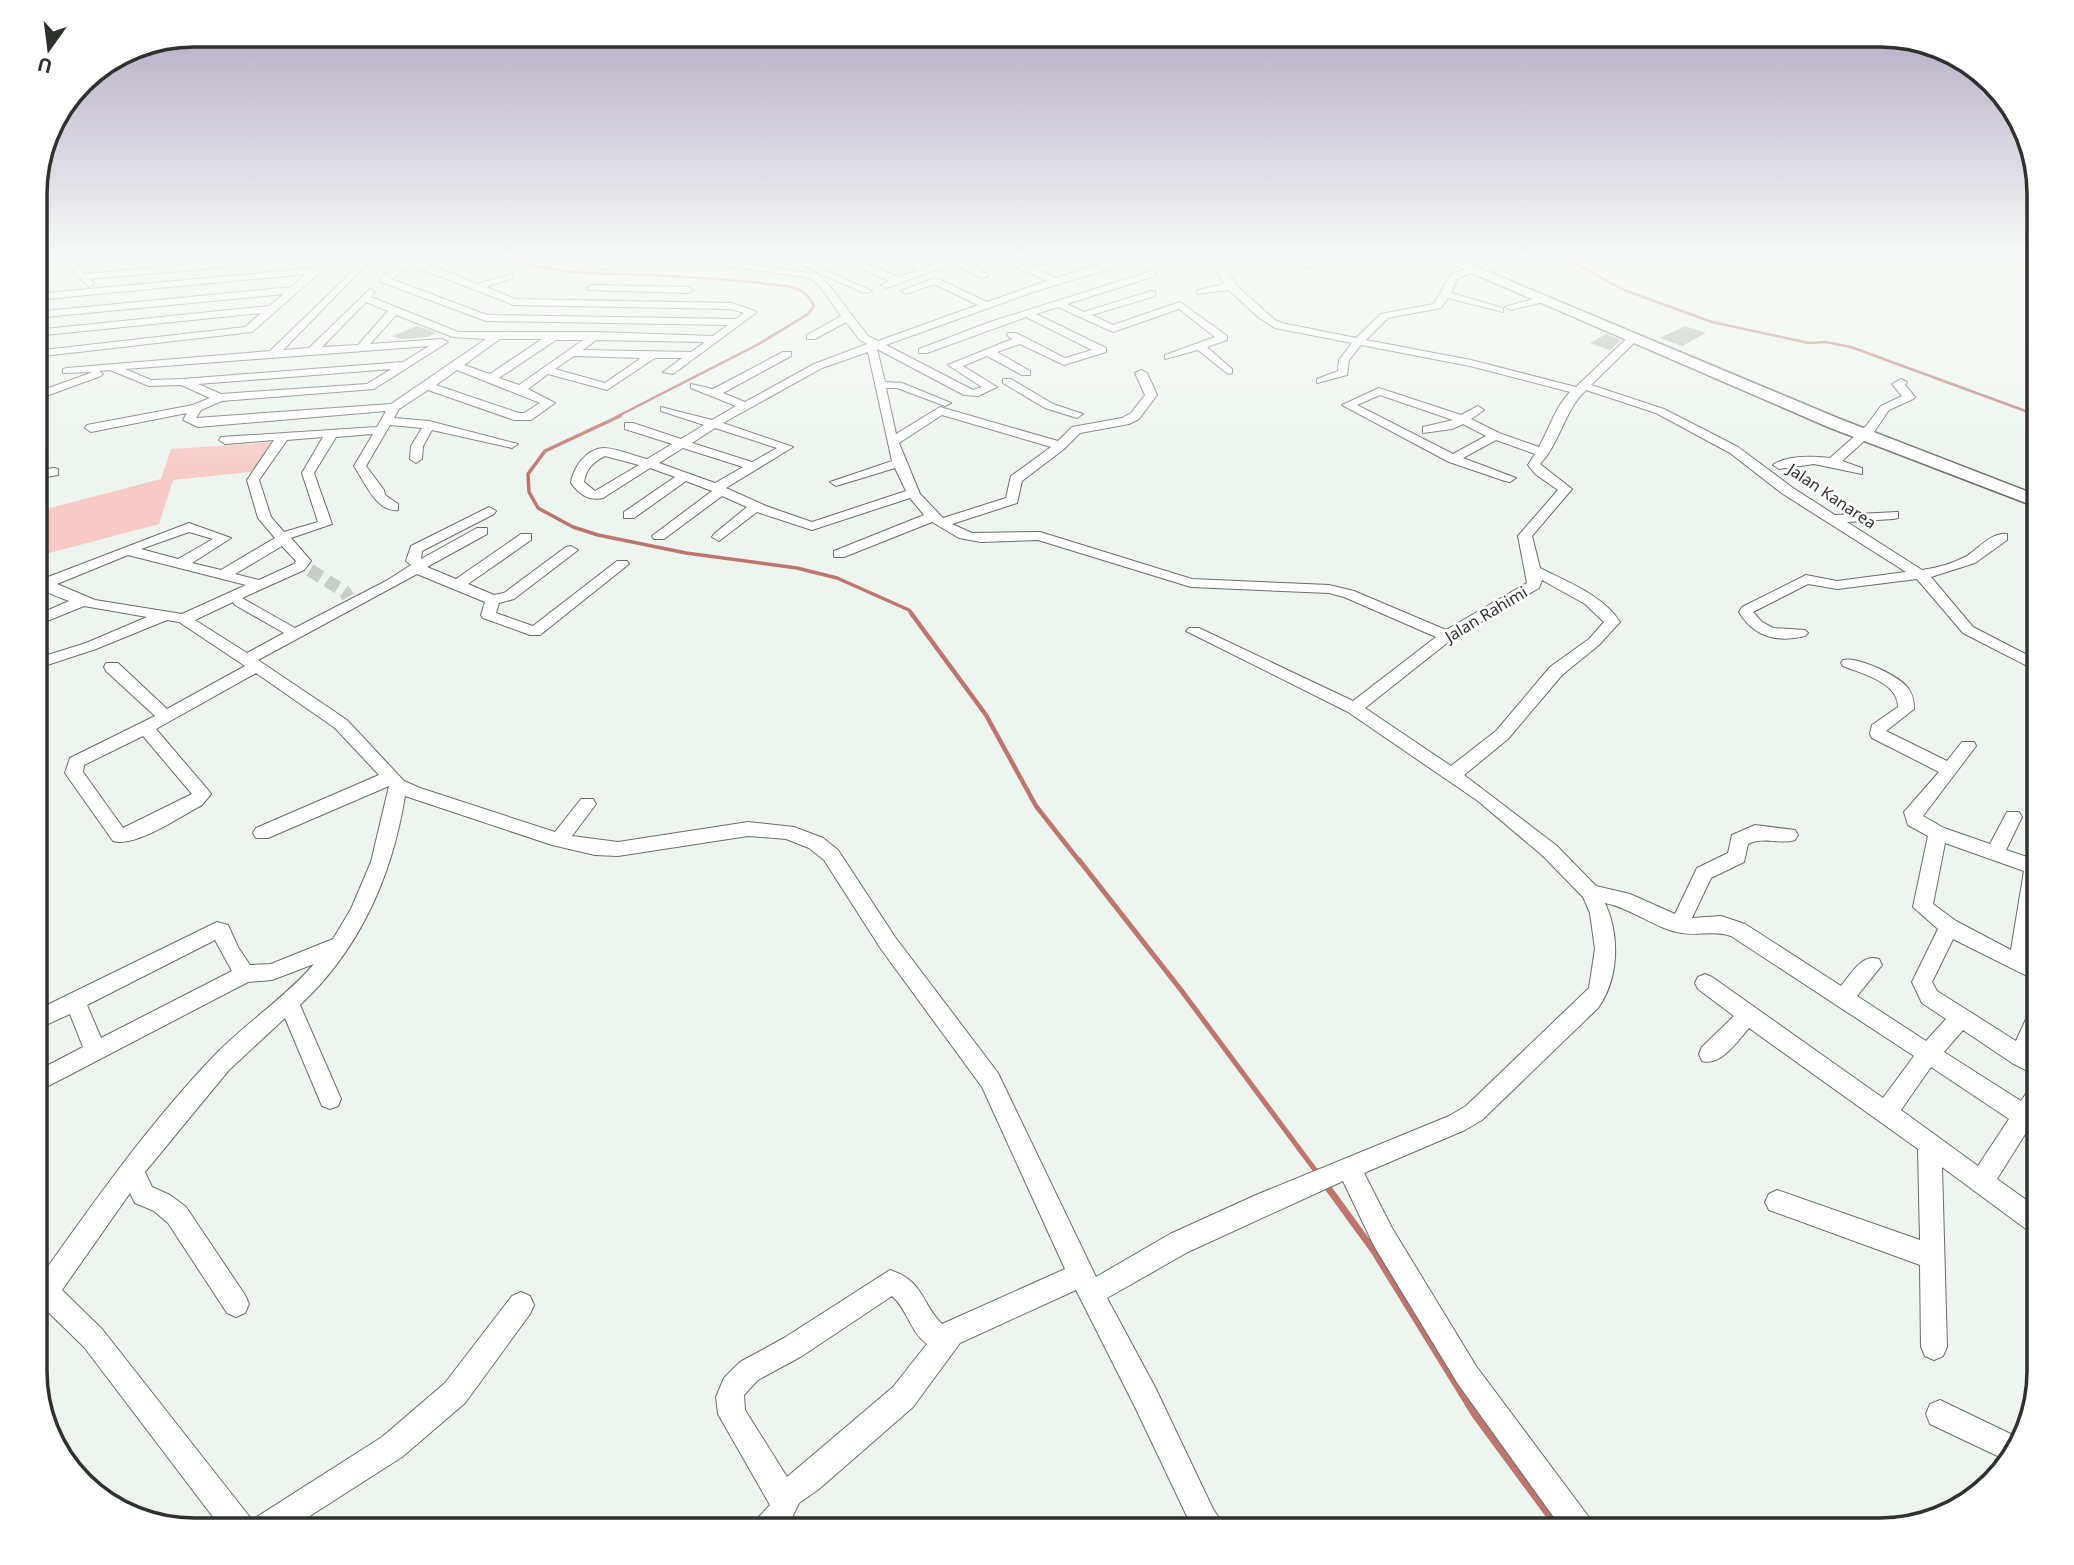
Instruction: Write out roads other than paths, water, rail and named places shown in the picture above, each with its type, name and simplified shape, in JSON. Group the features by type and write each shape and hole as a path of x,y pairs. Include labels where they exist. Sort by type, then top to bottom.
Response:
{"street":[{"path":"126,344 135,333"},
{"path":"48,353 226,333"},
{"path":"272,355 294,333"},
{"path":"312,351 330,333"},
{"path":"361,348 374,333"},
{"path":"452,333 715,338"},
{"path":"91,428 196,408 219,398 366,388 376,385 460,333"},
{"path":"520,389 599,333"},
{"path":"669,372 722,333"},
{"path":"811,337 818,333"},
{"path":"860,333 873,345 974,394 1026,373 988,352"},
{"path":"907,333 818,366 715,423 647,463 597,495 589,494 577,482 579,471 601,453 647,463 755,507 805,524 816,525 913,493"},
{"path":"923,351 970,333"},
{"path":"1009,333 1065,362 1102,350 1067,333"},
{"path":"1169,357 1223,338 1217,333"},
{"name":"Jalan Kanarea","path":"1311,333 1471,363 1581,389 1660,411 1693,426 1747,459 1788,491 1921,575 1968,630 2027,661"},
{"path":"1321,382 1343,373 1344,360 1367,333"},
{"path":"1618,333 1864,435 2027,497"},
{"path":"393,508 379,498 378,490 360,466 394,407 498,335"},
{"path":"490,379 554,335"},
{"path":"1538,458 1465,420 1382,391 1348,405 1506,484 1538,458 1560,421 1566,403 1632,339"},
{"path":"991,387 954,365 1020,340"},
{"path":"67,371 443,342"},
{"path":"873,345 893,442 900,463 916,500 937,520 970,536 1021,533 1040,536 1191,583 1329,589 1349,594 1447,636"},
{"path":"1198,345 1228,371"},
{"path":"571,353 694,355"},
{"path":"714,393 787,354"},
{"path":"548,371 607,387 652,355"},
{"path":"48,392 115,367 149,383 407,365"},
{"path":"426,386 518,417 527,417 549,403 520,389 456,366"},
{"path":"839,554 937,520 1012,500 1016,479 1080,428 1116,425 1135,416 1151,395 1141,373"},
{"path":"1007,381 1049,406 1077,414"},
{"path":"183,382 219,398"},
{"path":"1833,462 1864,435 1885,408 1909,397 1899,387 1901,382"},
{"path":"880,385 898,385 945,403"},
{"path":"695,386 746,405"},
{"path":"196,408 189,420 198,423 394,407"},
{"path":"659,536 718,490 787,447 665,409"},
{"path":"1427,430 1465,420 1478,410"},
{"path":"893,442 940,411 1060,446"},
{"path":"225,440 332,433 384,425 429,425 461,435 512,444"},
{"path":"416,459 417,446 429,425"},
{"path":"629,426 754,467"},
{"path":"283,437 253,480 265,517 281,537 325,524 308,473 332,433"},
{"path":"1453,459 1495,436"},
{"name":"Jalan Rahimi","path":"1354,708 1447,636 1530,589 1535,581 1525,536 1566,489 1539,471 1538,458"},
{"path":"1779,465 1814,460 1833,462 1858,471"},
{"path":"836,482 900,463"},
{"path":"48,473 54,472"},
{"path":"629,515 684,477"},
{"path":"719,537 755,507"},
{"path":"489,511 416,549 413,561 457,585 493,600 509,596 571,550"},
{"path":"1833,519 1894,515"},
{"path":"48,587 127,550 189,527 224,538 180,564"},
{"path":"248,660 391,584 482,531"},
{"path":"457,585 526,537"},
{"path":"1800,633 1768,633 1757,628 1746,612 1749,607 1806,579 1832,585 1938,572 1970,560 2002,537"},
{"path":"48,660 175,617 306,567 303,558 284,539 222,575"},
{"path":"127,550 262,585"},
{"path":"493,600 488,615 535,632 622,564"},
{"path":"1452,775 1502,735 1556,671 1594,642 1612,622 1606,613 1560,583 1534,571"},
{"path":"48,590 117,609 175,617 248,660 341,724 395,781 414,793 595,848 618,849 697,836 770,829 803,837 831,855 888,943 990,1080 1199,1518"},
{"path":"145,728 175,766 202,794 196,800 132,833 119,836 74,773 73,768 82,757 165,716 289,630 344,602 348,597"},
{"path":"48,616 84,600"},
{"path":"240,602 289,630"},
{"path":"776,1518 784,1509 783,1497 732,1414 730,1397 738,1379 793,1347 890,1283 901,1287 931,1334 942,1338 950,1336 1086,1284 1264,1203 1474,1113 1591,1002 1599,991 1604,971 1605,949 1600,913 1590,892 1550,851 1452,775 1354,708 1194,631"},
{"path":"1849,663 1893,683 1907,701 1906,709 1878,729 1878,734 1948,769"},
{"path":"112,667 165,716"},
{"path":"1968,746 1948,769 1936,790 1913,812 1914,820 1938,833 2027,864"},
{"path":"262,833 395,781"},
{"path":"48,1279 221,1063 317,975 339,944 365,904 376,877 394,814 395,781"},
{"path":"559,839 587,804"},
{"path":"1995,853 2013,817"},
{"path":"1679,925 1704,873 1707,869 1726,865 1737,856 1739,840 1755,832 1790,835"},
{"path":"1938,833 1923,907 1949,927 2027,966"},
{"path":"1590,892 1623,899 1679,925 1690,927 1721,924 1732,927 2024,1116"},
{"path":"1949,927 1922,982 1929,997 2027,1060"},
{"path":"48,1014 217,930 221,931 229,951 245,974"},
{"path":"2019,961 2027,936"},
{"path":"48,1076 245,974 272,972 339,944"},
{"path":"1842,999 1872,965"},
{"path":"1705,983 2027,1215"},
{"path":"75,1001 95,1050"},
{"path":"289,1003 330,1099"},
{"path":"1710,1054 1748,1014"},
{"path":"1886,1112 1927,1055 1960,1019"},
{"path":"1980,1182 2027,1111"},
{"path":"1930,1145 1934,1347"},
{"path":"133,1170 143,1195 162,1203 177,1215 236,1304"},
{"path":"1343,1171 1467,1375 1572,1518"},
{"path":"1777,1202 1932,1257"},
{"path":"48,1299 93,1339 232,1518"},
{"path":"281,1518 392,1447 455,1393 521,1305"},
{"path":"783,1497 809,1479 903,1397 950,1336"},
{"path":"1940,1414 2006,1446"}],"waterway":[{"path":"616,417 777,333"},
{"path":"1763,333 1809,343 1826,342 1851,347 2027,412"},
{"path":"620,416 545,451 528,474 529,492 538,508 573,527 598,535 686,553 797,568 837,578 909,610 912,614"},
{"path":"911,613 986,715 1036,806 1080,862"},
{"path":"1079,860 1181,990 1318,1174"},
{"path":"1326,1185 1374,1251 1475,1415 1551,1518"}],"tunnel":[{"path":"310,570 345,592 348,597"}]}
